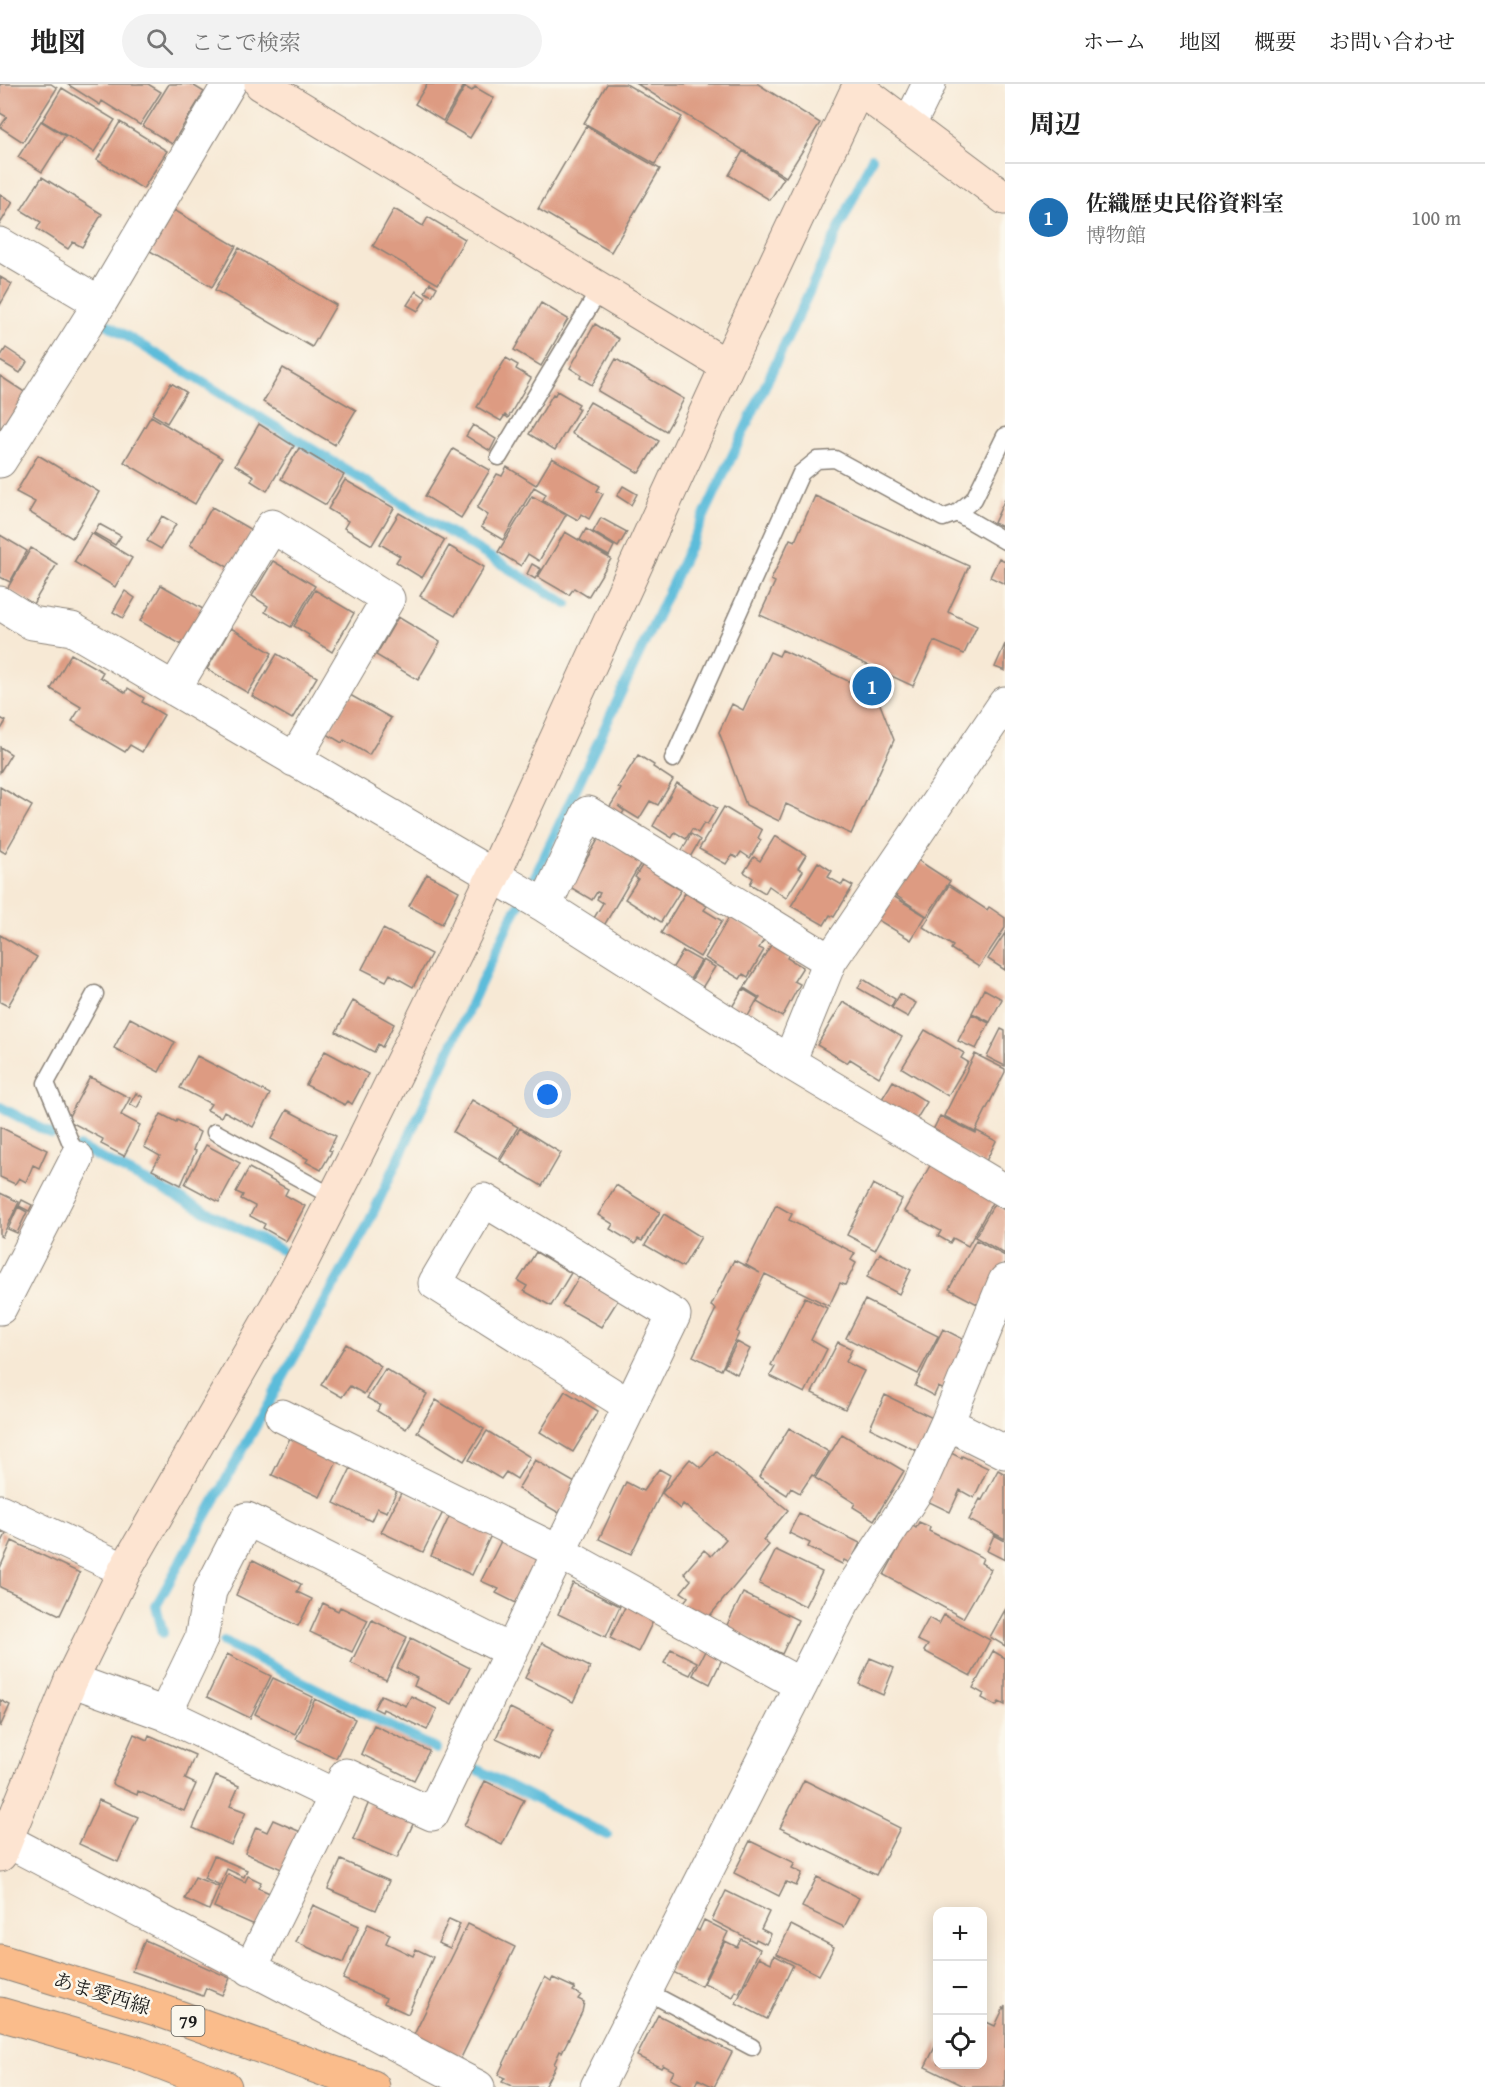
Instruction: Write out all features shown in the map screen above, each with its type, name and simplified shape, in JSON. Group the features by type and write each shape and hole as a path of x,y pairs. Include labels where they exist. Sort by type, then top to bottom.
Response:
{"main road":[{"name":"あま愛西線","path":"0,1961 156,2009 373,2087"},
{"name":"79","path":"0,2014 137,2054 225,2087"}],"street":[{"path":"0,461 99,303 229,84"},
{"path":"261,84 727,366"},
{"path":"909,126 929,84"},
{"path":"478,2087 2,1844 71,1680 125,1570 298,1269 498,880 727,366 857,85 1005,198"},
{"path":"0,244 99,303"},
{"path":"174,689 272,526 388,598 294,760"},
{"path":"0,603 32,623 72,629 541,904 789,1062 1005,1191"},
{"path":"789,1062 830,961 1005,703"},
{"path":"541,904 588,813 830,961"},
{"path":"0,1308 77,1158"},
{"path":"250,1969 346,1775 432,1814 630,1406 674,1315 484,1200 435,1283 630,1406"},
{"path":"597,2087 843,1602 918,1488 1005,1281"},
{"path":"282,1416 559,1552 801,1685"},
{"path":"947,1423 1005,1452"},
{"path":"0,1511 125,1570"},
{"path":"165,1714 201,1639 210,1591 247,1519 511,1651"},
{"path":"71,1680 165,1714 336,1796"}],"lane":[{"path":"499,457 600,289"},
{"path":"674,759 801,473 817,460 835,459 943,518 957,513 974,499 1005,436"},
{"path":"957,513 1005,541"},
{"path":"77,1158 46,1083 95,994"},
{"path":"215,1132 335,1198"},
{"path":"646,1991 752,2047"}],"building":[{"path":"0,84 51,84 57,88 23,142 0,127 7,117 0,113"},
{"path":"67,84 148,84 161,92 140,125 102,101 100,105"},
{"path":"169,84 191,84 204,92 172,144 143,126"},
{"path":"427,84 461,84 464,86 443,121 415,104"},
{"path":"607,84 626,84 682,117 655,164 584,123"},
{"path":"637,84 758,84 820,123 786,177"},
{"path":"465,87 472,91 475,87 494,98 470,138 444,123"},
{"path":"62,88 115,120 94,152 42,121"},
{"path":"41,121 65,136 42,172 18,157"},
{"path":"120,122 167,151 143,189 97,160"},
{"path":"586,126 660,169 611,252 538,209"},
{"path":"743,151 784,178 770,200 729,175"},
{"path":"42,177 102,214 82,247 73,242 68,249 37,229 41,222 21,210"},
{"path":"0,194 13,202 0,224"},
{"path":"394,209 423,226 428,217 465,239 438,284 373,246"},
{"path":"174,210 236,246 212,287 150,251"},
{"path":"239,248 336,305 312,347 215,290"},
{"path":"0,277 12,284 0,305"},
{"path":"430,283 437,287 432,296 425,292"},
{"path":"416,291 426,298 418,311 407,305"},
{"path":"541,303 568,319 541,366 514,350"},
{"path":"595,324 619,339 592,385 570,368"},
{"path":"6,348 27,362 20,373 0,361"},
{"path":"506,358 518,365 516,369 531,378 508,418 505,415 501,421 477,407"},
{"path":"616,359 684,399 666,431 598,391"},
{"path":"283,368 356,410 335,445 263,402"},
{"path":"0,376 29,395 0,439"},
{"path":"171,383 186,392 167,423 152,414"},
{"path":"557,391 579,404 577,407 579,409 555,450 529,434"},
{"path":"590,402 659,441 639,473 571,433"},
{"path":"151,416 222,458 195,504 124,462"},
{"path":"259,424 294,446 267,491 251,481 254,476 235,465"},
{"path":"473,425 496,439 490,451 466,436"},
{"path":"299,448 344,475 326,505 281,479"},
{"path":"453,449 490,470 461,518 425,496"},
{"path":"38,455 99,492 72,538 29,512 35,502 16,492"},
{"path":"552,458 600,486 597,491 603,494 589,519 581,514 578,520 543,500 546,494 534,487 503,540 481,527 488,515 477,508 497,474 502,476 507,467 536,485"},
{"path":"345,480 394,508 372,545 344,528 348,521 328,509"},
{"path":"623,486 637,494 631,505 617,496"},
{"path":"532,496 566,515 539,561 528,554 521,566 498,552"},
{"path":"815,496 969,566 948,612 977,626 964,654 934,641 913,686 760,615 775,582 771,580 790,539 795,541"},
{"path":"1005,499 1005,528 994,523"},
{"path":"212,507 253,531 231,569 190,545"},
{"path":"399,513 445,540 422,578 396,562 400,556 380,544"},
{"path":"162,516 176,524 161,549 147,541"},
{"path":"601,518 627,532 618,547 593,532"},
{"path":"99,524 121,536 115,545 94,533"},
{"path":"586,529 614,546 609,556 580,540"},
{"path":"565,532 611,559 588,597 574,588 569,595 538,577"},
{"path":"91,533 132,558 115,587 74,562"},
{"path":"0,535 27,551 10,582 0,577"},
{"path":"449,546 484,567 455,616 420,596"},
{"path":"31,548 57,564 33,604 7,589"},
{"path":"999,558 1005,561 1005,584 990,577"},
{"path":"273,561 315,586 291,627 265,612 268,606 252,596"},
{"path":"532,564 541,569 535,579 527,574"},
{"path":"161,585 203,609 182,645 140,621"},
{"path":"315,590 354,613 332,652 294,626"},
{"path":"125,591 135,598 123,618 113,612"},
{"path":"398,617 440,642 418,680 376,655"},
{"path":"231,628 272,653 248,693 207,669"},
{"path":"1005,644 1005,671 995,667"},
{"path":"782,650 876,694 894,740 851,834 786,804 779,821 746,805 719,732 732,704 743,710 770,652 779,656"},
{"path":"71,654 103,672 100,677 126,693 128,688 144,698 142,702 164,715 142,752 130,745 125,752 72,721 81,707 51,689"},
{"path":"277,654 317,677 292,719 252,696"},
{"path":"350,695 391,718 369,755 344,740 342,743 327,734"},
{"path":"0,718 6,721 0,731"},
{"path":"0,747 11,754 0,772"},
{"path":"638,755 673,780 658,805 650,801 639,819 618,806 624,811 621,816 609,808 621,789 618,787"},
{"path":"677,783 717,808 707,825 704,823 698,833 692,829 686,839 675,832 672,838 653,826"},
{"path":"0,787 32,806 5,853 0,850"},
{"path":"724,807 762,830 758,838 761,840 750,858 741,852 737,858 732,855 726,864 699,849"},
{"path":"691,834 700,840 689,859 680,854"},
{"path":"775,836 806,855 798,868 803,871 786,898 769,886 765,893 750,884 753,878 744,872 754,857 760,861"},
{"path":"599,838 642,861 602,929 591,923 603,903 597,899 600,893 597,892 592,900 570,887"},
{"path":"916,859 950,881 927,916 894,894"},
{"path":"818,862 832,871 828,877 842,885 844,881 853,886 834,917 830,915 824,925 791,906"},
{"path":"643,864 681,890 661,922 625,899 638,879 635,877"},
{"path":"427,874 459,891 442,924 409,906"},
{"path":"949,885 987,910 989,907 1005,918 1005,928 979,967 951,949 953,946 923,927"},
{"path":"685,893 707,906 704,910 722,921 700,957 661,933"},
{"path":"893,896 926,916 911,940 878,920"},
{"path":"729,917 765,938 759,948 764,950 748,977 743,974 740,979 705,958"},
{"path":"383,929 431,954 413,987 390,974 386,981 362,969"},
{"path":"1005,933 1005,970 988,959"},
{"path":"0,935 37,957 8,1006 0,1002"},
{"path":"773,942 790,952 787,958 803,967 794,981 800,984 782,1017 757,1002 760,998 744,988"},
{"path":"683,951 701,961 689,981 671,970"},
{"path":"703,960 715,967 702,988 691,981"},
{"path":"863,979 895,999 891,1007 858,988"},
{"path":"743,989 758,998 748,1016 732,1007"},
{"path":"984,989 1002,999 990,1022 972,1013"},
{"path":"900,994 916,1003 908,1017 892,1008"},
{"path":"353,1001 394,1024 382,1047 378,1044 374,1052 336,1032"},
{"path":"843,1002 902,1037 879,1077 850,1059 847,1063 817,1045"},
{"path":"972,1014 989,1023 976,1049 958,1041"},
{"path":"130,1018 175,1042 159,1072 114,1048"},
{"path":"1001,1029 1005,1031 1005,1066 987,1057"},
{"path":"925,1030 964,1053 961,1058 968,1062 948,1096 902,1068"},
{"path":"325,1051 368,1074 352,1104 348,1101 345,1105 306,1085"},
{"path":"975,1054 1005,1069 1005,1072 975,1132 944,1116"},
{"path":"197,1056 270,1094 253,1127 224,1111 221,1117 207,1110 211,1104 180,1088"},
{"path":"90,1077 130,1098 121,1115 140,1125 124,1156 101,1144 103,1139 67,1120"},
{"path":"893,1081 927,1102 911,1128 877,1107"},
{"path":"136,1093 143,1097 137,1108 130,1104"},
{"path":"472,1100 518,1127 499,1159 453,1132"},
{"path":"287,1110 336,1136 329,1150 332,1151 321,1170 306,1162 308,1159 271,1139"},
{"path":"161,1114 200,1132 193,1150 196,1151 181,1185 152,1170 160,1156 144,1147"},
{"path":"940,1116 996,1141 984,1165 931,1134"},
{"path":"0,1127 47,1150 39,1168 33,1165 26,1182 19,1178 15,1184 0,1177"},
{"path":"520,1128 561,1153 542,1186 500,1161"},
{"path":"206,1145 240,1163 219,1202 185,1184"},
{"path":"931,1164 994,1199 968,1246 953,1238 950,1243 938,1236 941,1231 904,1211"},
{"path":"249,1168 288,1189 285,1195 305,1206 286,1241 263,1228 265,1224 250,1216 255,1206 241,1199 243,1195 236,1192"},
{"path":"873,1184 902,1199 875,1250 847,1235"},
{"path":"616,1185 660,1212 642,1241 638,1239 635,1244 610,1229 613,1224 598,1215"},
{"path":"0,1193 19,1202 2,1237 0,1236"},
{"path":"22,1200 32,1205 29,1211 19,1206"},
{"path":"994,1204 1005,1210 1005,1254 975,1237"},
{"path":"776,1205 792,1214 789,1220 855,1253 851,1260 856,1263 845,1285 840,1283 829,1306 765,1274 721,1370 693,1356 716,1309 711,1306 734,1260 760,1273 746,1265"},
{"path":"18,1207 27,1212 17,1233 8,1229"},
{"path":"664,1214 701,1237 683,1267 645,1245"},
{"path":"976,1240 1005,1256 1005,1263 981,1306 949,1289"},
{"path":"536,1252 571,1273 551,1306 524,1291 527,1286 518,1281"},
{"path":"880,1253 911,1270 899,1294 867,1277"},
{"path":"579,1277 618,1300 601,1327 562,1305"},
{"path":"805,1297 827,1308 811,1340 827,1349 805,1393 770,1376 775,1367 771,1365"},
{"path":"865,1300 938,1336 918,1374 846,1338"},
{"path":"943,1329 975,1345 951,1393 938,1387 934,1396 915,1386"},
{"path":"737,1342 750,1349 737,1374 724,1367"},
{"path":"838,1342 852,1349 846,1362 864,1371 845,1409 812,1393"},
{"path":"346,1344 381,1366 364,1394 350,1386 342,1397 321,1385"},
{"path":"385,1369 427,1394 406,1429 377,1411 380,1405 367,1398"},
{"path":"565,1391 598,1411 573,1452 540,1432"},
{"path":"885,1395 937,1420 921,1453 870,1428"},
{"path":"436,1400 484,1429 464,1461 417,1432"},
{"path":"789,1428 829,1452 800,1493 791,1488 787,1495 759,1477"},
{"path":"487,1431 530,1457 517,1479 506,1472 501,1479 469,1460"},
{"path":"842,1434 904,1471 874,1520 853,1507 855,1503 815,1478"},
{"path":"291,1436 338,1459 320,1497 272,1475"},
{"path":"945,1450 988,1468 974,1498 960,1490 950,1512 921,1498"},
{"path":"716,1451 788,1510 763,1540 769,1545 702,1625 680,1607 688,1597 681,1592 691,1580 684,1573 704,1550 711,1556 726,1539 683,1504 680,1509 662,1493 690,1459 701,1468"},
{"path":"535,1460 577,1484 559,1513 518,1489"},
{"path":"351,1468 397,1490 387,1512 377,1508 371,1521 334,1503"},
{"path":"659,1469 670,1475 631,1554 599,1539 626,1482 643,1491"},
{"path":"998,1470 1005,1474 1005,1539 969,1520"},
{"path":"402,1491 443,1512 423,1552 381,1532"},
{"path":"799,1513 860,1543 850,1563 844,1560 842,1564 808,1547 810,1543 789,1533"},
{"path":"450,1515 491,1535 472,1575 431,1556"},
{"path":"919,1522 930,1527 929,1531 983,1558 981,1563 991,1569 963,1618 884,1575 911,1525 916,1528"},
{"path":"0,1531 6,1534 0,1546"},
{"path":"994,1535 1005,1541 1005,1560 987,1551"},
{"path":"12,1541 80,1573 60,1615 0,1587 0,1568"},
{"path":"501,1541 543,1562 524,1601 518,1598 516,1603 496,1593 499,1589 481,1581"},
{"path":"776,1550 822,1572 805,1606 759,1584"},
{"path":"253,1560 301,1584 297,1592 312,1599 298,1626 236,1595"},
{"path":"573,1583 620,1606 606,1637 558,1614"},
{"path":"743,1593 798,1620 782,1654 726,1627"},
{"path":"323,1603 338,1611 340,1607 368,1620 352,1652 310,1632"},
{"path":"627,1603 655,1617 638,1652 610,1638"},
{"path":"1005,1610 1005,1646 990,1637"},
{"path":"944,1615 990,1640 971,1676 924,1651 928,1645 917,1640 929,1618 939,1624"},
{"path":"372,1620 407,1637 386,1680 351,1663"},
{"path":"411,1638 470,1668 452,1704 414,1686 417,1678 397,1668"},
{"path":"542,1643 590,1667 573,1702 525,1678"},
{"path":"708,1645 725,1653 710,1684 693,1675"},
{"path":"671,1649 697,1662 690,1675 664,1663"},
{"path":"993,1651 1005,1658 1005,1705 999,1702 996,1706 982,1698 984,1694 973,1688"},
{"path":"227,1654 271,1676 250,1718 207,1697"},
{"path":"870,1658 894,1668 883,1695 859,1684"},
{"path":"273,1678 313,1697 295,1734 255,1714"},
{"path":"381,1695 406,1706 411,1696 437,1709 427,1730 383,1709 382,1712 374,1708"},
{"path":"315,1699 355,1719 336,1758 296,1739"},
{"path":"0,1700 10,1705 0,1727"},
{"path":"510,1708 553,1729 539,1758 496,1738"},
{"path":"374,1725 429,1751 414,1780 361,1754"},
{"path":"134,1734 147,1740 149,1735 195,1755 185,1779 196,1784 184,1811 138,1791 137,1795 112,1784"},
{"path":"216,1776 239,1786 230,1806 246,1812 231,1845 193,1828"},
{"path":"804,1780 900,1828 876,1875 780,1828"},
{"path":"485,1781 524,1800 502,1845 464,1826"},
{"path":"99,1800 138,1817 118,1862 79,1844"},
{"path":"369,1802 414,1822 397,1858 353,1839"},
{"path":"273,1820 303,1833 286,1871 245,1853 256,1827 267,1832"},
{"path":"750,1841 795,1863 792,1868 802,1873 796,1886 786,1882 779,1896 734,1873"},
{"path":"214,1856 247,1870 244,1877 227,1869 220,1885 204,1878"},
{"path":"341,1860 389,1881 376,1910 328,1889"},
{"path":"228,1874 245,1882 248,1876 261,1882 258,1888 272,1894 257,1926 214,1907"},
{"path":"195,1877 219,1887 209,1910 185,1899"},
{"path":"817,1877 859,1898 844,1927 802,1907"},
{"path":"726,1891 769,1912 761,1929 771,1934 766,1944 756,1939 755,1942 712,1920"},
{"path":"313,1905 359,1926 343,1963 296,1942"},
{"path":"449,1919 460,1924 450,1948 438,1943"},
{"path":"704,1920 728,1932 701,1986 671,1971 690,1926 699,1931"},
{"path":"368,1924 390,1934 386,1943 413,1956 416,1949 433,1957 408,2014 384,2003 386,1998 343,1979"},
{"path":"468,1924 515,1947 457,2066 410,2043"},
{"path":"791,1925 834,1947 819,1975 777,1954"},
{"path":"741,1939 760,1949 739,1993 736,1991 733,1997 704,1983 725,1941 737,1947"},
{"path":"145,1940 230,1978 222,1995 206,1988 203,1996 132,1971"},
{"path":"774,1955 793,1965 767,2019 736,2003 759,1957 771,1963"},
{"path":"545,1977 551,1981 553,1978 575,1988 573,1991 581,1995 578,1999 584,2002 582,2012 562,2052 560,2051 554,2064 556,2065 544,2087 514,2087 502,2082 505,2078 498,2075"},
{"path":"1005,2005 1005,2087 966,2087 925,2067 933,2051 933,2069 987,2069 987,2022 995,2026"},
{"path":"658,2015 732,2052 714,2087 698,2079 694,2087 686,2087 670,2079 674,2071 663,2065 661,2068 637,2056"}],"waterway":[{"path":"163,1633 156,1606 366,1228 511,919 536,874 872,158"},
{"path":"105,323 567,604"},
{"path":"0,1107 52,1134"},
{"path":"79,1147 281,1250"},
{"path":"224,1642 436,1749"},
{"path":"476,1769 607,1835"}],"place":[{"name":"佐織歴史民俗資料室","path":"872,686"}]}
